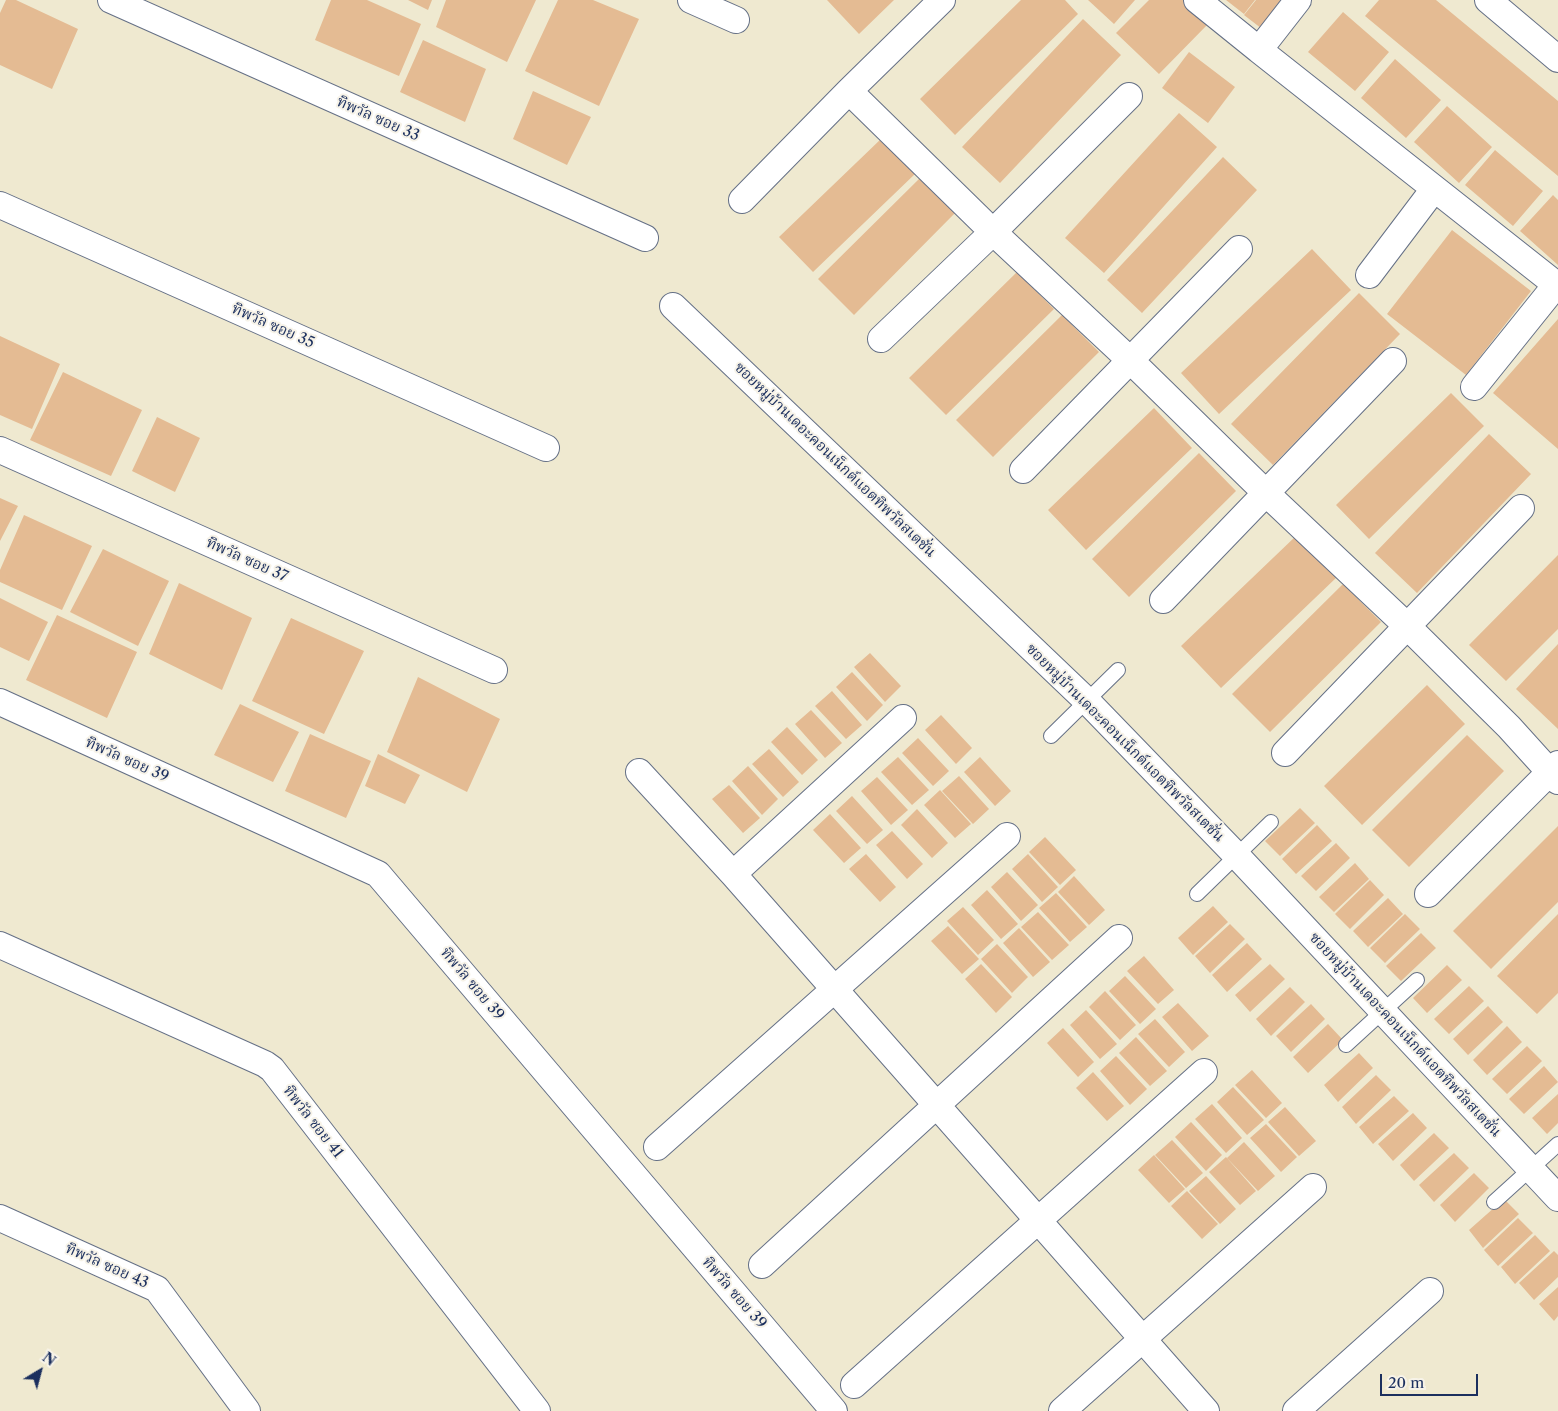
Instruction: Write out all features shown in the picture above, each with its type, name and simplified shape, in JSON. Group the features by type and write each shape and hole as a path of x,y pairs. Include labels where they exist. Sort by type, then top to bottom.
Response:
{"street":[{"name":"ทิพวัล ซอย 33","path":"111,0 645,238"},
{"path":"691,0 736,20"},
{"path":"742,200 849,90 942,0"},
{"path":"1197,0 1557,285 1474,387"},
{"path":"1258,50 1298,0"},
{"path":"1488,0 1558,59"},
{"path":"849,90 993,232 1131,361 1267,494 1407,626 1555,772 1428,894"},
{"path":"881,339 993,232 1130,96"},
{"path":"1369,275 1434,188"},
{"name":"ทิพวัล ซอย 35","path":"0,205 546,448"},
{"path":"1023,470 1239,249"},
{"name":"ซอยหมู่บ้านเดอะคอนเน็กต์แอตทิพวัลสเตชั่น","path":"673,306 1087,701 1237,856 1558,1198"},
{"path":"1164,600 1393,361"},
{"name":"ทิพวัล ซอย 37","path":"0,450 494,670"},
{"path":"1285,753 1521,508"},
{"name":"ทิพวัล ซอย 39","path":"0,702 378,874 834,1411"},
{"path":"733,874 903,718"},
{"path":"640,772 835,989 1206,1411"},
{"path":"657,1148 1006,836"},
{"path":"762,1265 1119,938"},
{"name":"ทิพวัล ซอย 41","path":"0,945 265,1064 272,1069 537,1411"},
{"path":"854,1385 1204,1072"},
{"path":"1062,1411 1313,1187"},
{"name":"ทิพวัล ซอย 43","path":"0,1218 158,1289 247,1411"},
{"path":"1296,1411 1430,1291"}],"lane":[{"path":"1051,736 1118,670"},
{"path":"1197,894 1271,822"},
{"path":"1346,1046 1417,980"},
{"path":"1494,1202 1558,1144"}],"building":[{"path":"6,0 16,0 78,29 52,89 0,65 0,13"},
{"path":"331,0 367,0 421,24 399,76 315,40"},
{"path":"408,0 432,0 428,10"},
{"path":"446,0 536,0 507,62 436,27"},
{"path":"558,0 593,0 639,19 599,106 525,71"},
{"path":"827,0 894,0 859,34"},
{"path":"1021,0 1065,0 1078,14 955,135 920,99"},
{"path":"1088,0 1135,0 1114,24"},
{"path":"1149,0 1183,0 1208,24 1159,74 1116,33"},
{"path":"1226,0 1255,0 1244,14"},
{"path":"1256,0 1298,0 1270,35 1244,15"},
{"path":"1379,0 1436,0 1558,101 1558,176 1365,16"},
{"path":"1343,12 1389,52 1355,91 1308,52"},
{"path":"1083,19 1121,55 1000,183 962,147"},
{"path":"423,40 486,69 465,122 400,92"},
{"path":"1189,52 1235,87 1208,123 1162,88"},
{"path":"1395,59 1441,100 1406,138 1361,98"},
{"path":"533,91 591,117 567,165 513,139"},
{"path":"1447,106 1492,147 1459,183 1414,142"},
{"path":"1179,113 1217,147 1104,273 1065,238"},
{"path":"882,138 916,173 813,272 779,237"},
{"path":"1495,150 1543,191 1513,226 1465,185"},
{"path":"1223,157 1257,190 1142,313 1107,280"},
{"path":"920,178 955,213 854,315 818,279"},
{"path":"1553,195 1558,200 1558,265 1520,231"},
{"path":"1452,230 1531,291 1466,375 1387,314"},
{"path":"1312,249 1351,290 1219,414 1181,373"},
{"path":"1017,272 1054,309 946,415 909,378"},
{"path":"1359,293 1400,334 1273,465 1231,424"},
{"path":"1062,315 1099,352 993,457 956,420"},
{"path":"1558,319 1558,449 1493,393"},
{"path":"0,336 60,364 32,429 0,415"},
{"path":"63,372 142,410 111,476 30,440"},
{"path":"1451,393 1484,426 1369,539 1336,505"},
{"path":"1154,408 1192,448 1086,550 1048,510"},
{"path":"157,417 200,438 175,492 132,471"},
{"path":"1489,434 1531,474 1417,593 1375,553"},
{"path":"1199,453 1236,491 1129,597 1092,559"},
{"path":"0,498 18,506 0,541"},
{"path":"24,515 92,546 62,610 0,582 0,570"},
{"path":"1297,535 1337,577 1221,688 1181,646"},
{"path":"103,549 169,581 138,646 70,612"},
{"path":"1558,555 1558,629 1506,681 1469,645"},
{"path":"179,583 252,618 222,690 149,654"},
{"path":"1343,584 1381,622 1270,732 1232,694"},
{"path":"0,598 48,622 29,661 0,647"},
{"path":"57,615 137,652 107,718 26,680"},
{"path":"291,618 364,651 324,734 252,701"},
{"path":"1558,644 1558,729 1516,689"},
{"path":"870,653 901,686 885,702 854,667"},
{"path":"852,672 883,705 867,721 836,687"},
{"path":"418,677 500,719 467,792 387,752"},
{"path":"1427,685 1465,724 1362,825 1324,786"},
{"path":"832,691 862,725 846,739 815,706"},
{"path":"240,704 299,732 273,782 214,755"},
{"path":"811,710 842,743 825,758 795,724"},
{"path":"941,715 972,748 956,764 925,730"},
{"path":"787,727 818,760 802,775 771,742"},
{"path":"310,734 371,761 346,818 285,791"},
{"path":"1467,735 1504,771 1409,867 1372,830"},
{"path":"918,738 949,771 933,786 902,753"},
{"path":"769,749 799,782 783,797 752,764"},
{"path":"378,754 420,775 405,804 365,786"},
{"path":"898,757 929,790 912,805 881,772"},
{"path":"980,757 1011,791 995,806 964,772"},
{"path":"748,766 778,799 762,815 732,781"},
{"path":"959,776 989,809 973,824 942,791"},
{"path":"877,777 908,810 891,825 861,791"},
{"path":"729,785 760,818 743,833 712,799"},
{"path":"940,790 971,824 955,838 924,805"},
{"path":"852,796 883,830 867,844 836,811"},
{"path":"1300,808 1315,823 1280,856 1265,841"},
{"path":"917,809 948,843 932,858 901,825"},
{"path":"830,814 861,848 844,863 813,830"},
{"path":"1317,825 1332,841 1296,874 1282,859"},
{"path":"1558,826 1558,902 1491,969 1453,931"},
{"path":"892,831 923,864 907,879 876,845"},
{"path":"1045,837 1076,870 1060,885 1029,852"},
{"path":"1336,843 1350,858 1316,891 1301,876"},
{"path":"866,854 896,887 880,902 849,869"},
{"path":"1028,854 1058,887 1042,902 1012,869"},
{"path":"1355,863 1369,879 1334,912 1319,897"},
{"path":"1007,872 1038,905 1021,921 991,887"},
{"path":"1074,876 1105,910 1089,925 1058,892"},
{"path":"1370,880 1384,895 1350,929 1335,914"},
{"path":"987,890 1018,924 1001,939 971,905"},
{"path":"1056,893 1087,927 1070,942 1039,908"},
{"path":"1388,898 1403,914 1368,947 1353,931"},
{"path":"1213,906 1228,922 1193,955 1178,938"},
{"path":"963,907 994,940 978,955 947,921"},
{"path":"1038,912 1069,945 1052,960 1021,927"},
{"path":"1405,914 1420,929 1385,963 1370,948"},
{"path":"1558,914 1558,993 1537,1014 1497,976"},
{"path":"1230,924 1245,939 1210,973 1195,956"},
{"path":"948,926 979,959 962,974 931,941"},
{"path":"1019,928 1050,962 1033,977 1003,943"},
{"path":"1421,933 1436,948 1401,981 1386,966"},
{"path":"1247,943 1262,959 1227,992 1212,975"},
{"path":"997,944 1028,977 1012,993 981,959"},
{"path":"1144,956 1174,990 1158,1004 1127,971"},
{"path":"981,964 1012,997 996,1013 965,979"},
{"path":"1270,964 1285,979 1250,1012 1235,995"},
{"path":"1447,965 1462,980 1427,1013 1413,998"},
{"path":"1125,976 1156,1009 1140,1024 1109,991"},
{"path":"1469,986 1484,1001 1449,1034 1434,1019"},
{"path":"1290,987 1305,1002 1271,1036 1256,1019"},
{"path":"1105,991 1136,1025 1120,1040 1089,1007"},
{"path":"1178,1003 1209,1036 1192,1051 1162,1017"},
{"path":"1311,1004 1325,1019 1291,1052 1276,1036"},
{"path":"1488,1006 1503,1022 1468,1055 1453,1039"},
{"path":"1086,1010 1117,1044 1100,1059 1070,1025"},
{"path":"1155,1019 1185,1052 1169,1067 1138,1034"},
{"path":"1328,1024 1343,1040 1308,1073 1293,1057"},
{"path":"1507,1026 1522,1042 1487,1075 1473,1060"},
{"path":"1063,1028 1094,1062 1078,1077 1047,1043"},
{"path":"1136,1037 1167,1071 1150,1086 1119,1053"},
{"path":"1527,1046 1542,1061 1507,1094 1492,1079"},
{"path":"1359,1053 1373,1068 1338,1102 1324,1085"},
{"path":"1116,1056 1147,1089 1130,1105 1100,1071"},
{"path":"1544,1066 1558,1082 1524,1114 1509,1099"},
{"path":"1252,1070 1282,1103 1266,1118 1235,1085"},
{"path":"1093,1072 1124,1106 1107,1121 1076,1088"},
{"path":"1376,1075 1391,1090 1356,1124 1342,1107"},
{"path":"1233,1087 1264,1120 1247,1135 1217,1102"},
{"path":"1558,1094 1558,1123 1547,1134 1532,1118"},
{"path":"1394,1096 1409,1111 1373,1144 1359,1127"},
{"path":"1212,1104 1242,1138 1226,1153 1195,1119"},
{"path":"1285,1107 1316,1141 1299,1156 1268,1122"},
{"path":"1413,1113 1427,1128 1393,1161 1378,1144"},
{"path":"1191,1122 1222,1155 1206,1171 1175,1137"},
{"path":"1266,1124 1297,1157 1281,1172 1250,1138"},
{"path":"1434,1133 1449,1148 1414,1181 1400,1165"},
{"path":"1172,1140 1203,1173 1186,1188 1155,1155"},
{"path":"1244,1142 1275,1176 1258,1191 1227,1158"},
{"path":"1454,1153 1469,1168 1434,1202 1419,1185"},
{"path":"1154,1155 1185,1189 1169,1203 1138,1170"},
{"path":"1226,1157 1256,1191 1240,1205 1209,1172"},
{"path":"1474,1173 1489,1188 1455,1222 1440,1205"},
{"path":"1206,1176 1236,1209 1220,1224 1189,1191"},
{"path":"1187,1191 1218,1224 1202,1239 1171,1206"},
{"path":"1504,1199 1519,1214 1483,1248 1469,1230"},
{"path":"1518,1218 1533,1233 1498,1266 1484,1250"},
{"path":"1535,1235 1550,1251 1515,1284 1501,1267"},
{"path":"1554,1251 1558,1255 1558,1277 1534,1300 1519,1283"},
{"path":"1558,1287 1558,1316 1554,1321 1539,1304"}]}
